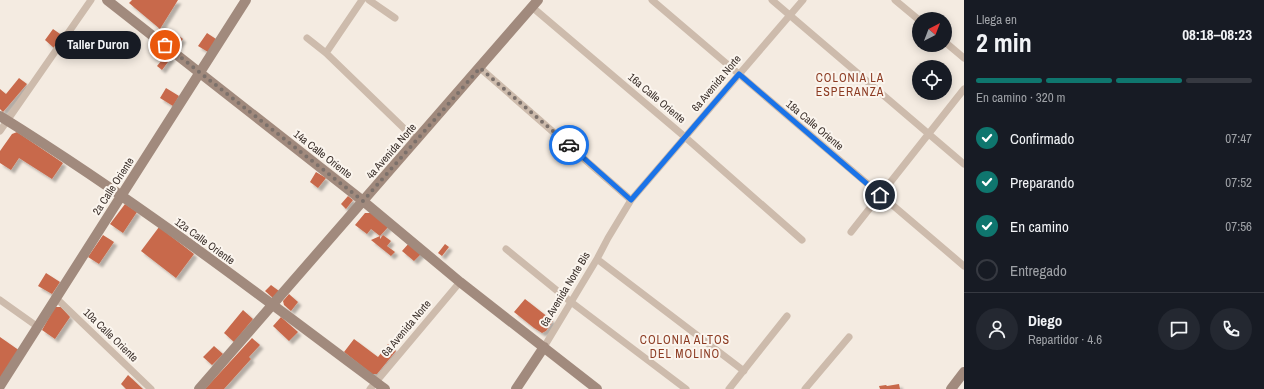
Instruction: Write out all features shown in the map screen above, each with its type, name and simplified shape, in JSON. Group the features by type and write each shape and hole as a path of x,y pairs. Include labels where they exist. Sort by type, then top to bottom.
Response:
{"street":[{"path":"0,131 3,118 91,0"},
{"name":"14a Calle Oriente","path":"107,0 363,201 460,282 597,389"},
{"name":"2a Calle Oriente","path":"0,386 38,327 55,297 122,196 246,0"},
{"path":"326,53 362,0"},
{"path":"369,0 395,18"},
{"name":"18a Calle Oriente","path":"652,0 964,266"},
{"path":"772,0 964,164"},
{"name":"6a Avenida Norte","path":"631,200 789,14 803,0"},
{"path":"895,0 912,14"},
{"name":"4a Avenida Norte","path":"199,389 535,3"},
{"name":"16a Calle Oriente","path":"535,3 802,240"},
{"path":"308,38 418,139"},
{"path":"952,48 964,58"},
{"path":"480,68 631,200"},
{"path":"851,232 964,89"},
{"name":"12a Calle Oriente","path":"3,118 122,196 273,304 373,385 386,389"},
{"name":"6a Avenida Norte Bis","path":"516,389 544,347 631,200"},
{"path":"506,249 571,302 686,389"},
{"path":"597,259 744,371"},
{"name":"6a Avenida Norte","path":"373,385 460,282"},
{"name":"10a Calle Oriente","path":"55,297 151,389"},
{"path":"0,300 38,327"},
{"path":"729,389 787,316"},
{"path":"805,389 849,337"},
{"path":"951,389 964,372"}],"building":[{"path":"132,0 178,0 160,29 129,3"},
{"path":"53,29 63,36 54,48 45,40"},
{"path":"173,31 183,39 178,45 168,38"},
{"path":"207,33 216,39 208,52 198,46"},
{"path":"167,54 171,58 162,70 157,66"},
{"path":"19,78 27,84 3,112 0,109 0,89 6,94"},
{"path":"166,88 179,96 173,106 160,98"},
{"path":"17,132 63,163 52,179 19,158 11,170 0,163 0,151 12,134"},
{"path":"316,172 326,178 318,188 310,182"},
{"path":"348,196 353,200 346,209 341,204"},
{"path":"125,204 137,212 123,233 110,224"},
{"path":"365,213 373,213 389,226 380,236 371,229 367,234 355,225"},
{"path":"159,227 194,254 176,278 141,251"},
{"path":"103,235 114,242 99,264 88,257"},
{"path":"383,235 391,241 387,246 395,252 391,256 371,240 380,236 380,239"},
{"path":"410,242 422,253 414,261 402,251"},
{"path":"445,244 449,247 442,256 438,253"},
{"path":"46,273 60,282 52,294 38,286"},
{"path":"271,285 279,291 273,298 265,291"},
{"path":"289,294 298,302 291,311 284,305 283,301"},
{"path":"525,299 553,321 546,331 542,333 514,312"},
{"path":"55,307 61,307 70,317 55,339 42,330"},
{"path":"243,310 253,319 234,342 224,333"},
{"path":"281,317 298,332 289,341 273,326"},
{"path":"0,337 20,351 0,380"},
{"path":"252,338 260,345 249,357 251,359 224,389 205,389"},
{"path":"354,339 378,357 388,344 396,351 377,374 372,374 344,352"},
{"path":"214,346 223,354 212,365 203,357"},
{"path":"128,375 143,389 126,389 121,384"},
{"path":"899,384 900,389 880,389 879,386 887,386"}],"way so far":[{"path":"165,45 363,201 480,68 569,145"}],"place":[{"name":"Taller Duron","path":"165,45"}],"district":[{"name":"COLONIA LA ESPERANZA","path":"850,85"},
{"name":"COLONIA ALTOS DEL MOLINO","path":"685,347"}],"route":[{"path":"569,145 631,200 739,74 880,195"}]}
